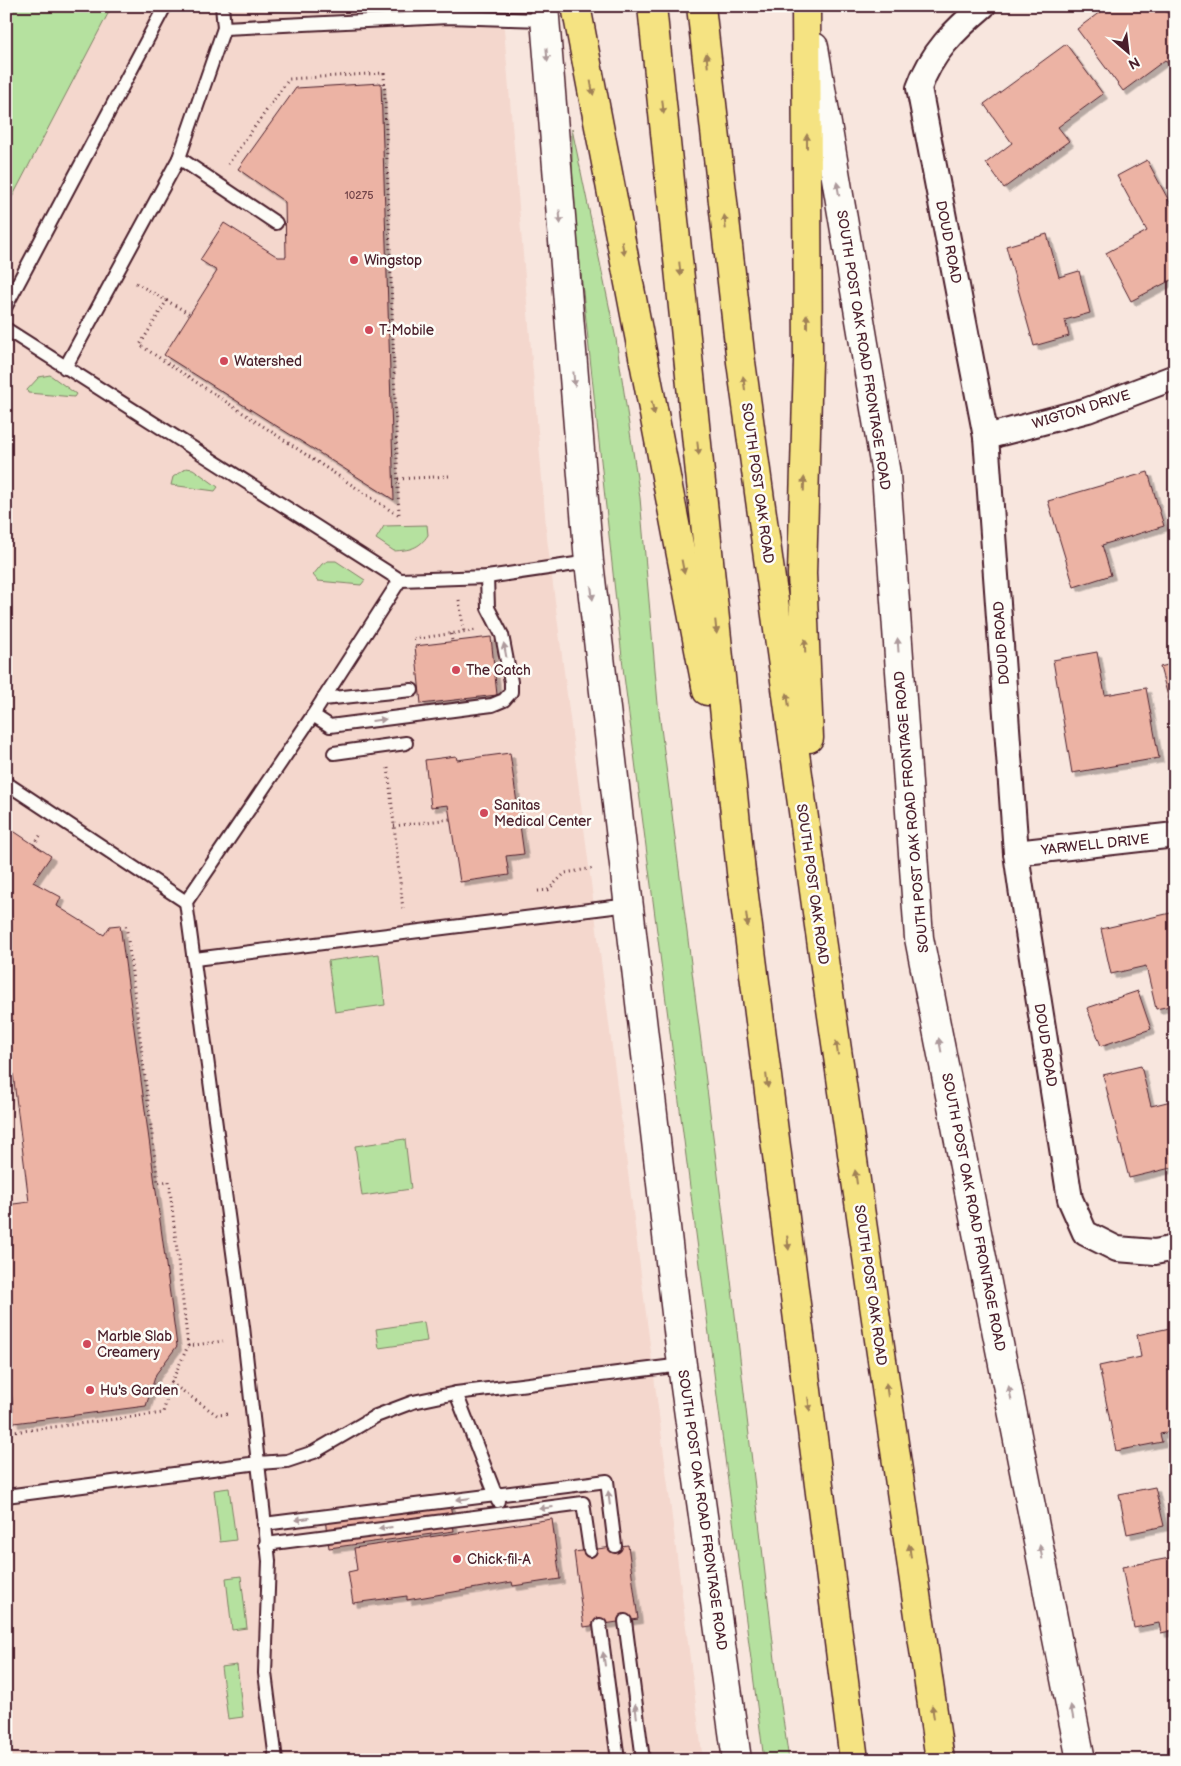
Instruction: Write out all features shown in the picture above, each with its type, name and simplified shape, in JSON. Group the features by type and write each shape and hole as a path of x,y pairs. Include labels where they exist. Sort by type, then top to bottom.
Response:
{"highway":[{"path":"576,6 741,872"},
{"path":"652,6 741,872 854,1760"},
{"name":"SOUTH POST OAK ROAD","path":"701,6 741,362 816,905 940,1760"},
{"path":"807,6 808,361 802,574 816,905"}],"main road":[{"name":"SOUTH POST OAK ROAD FRONTAGE ROAD","path":"807,6 886,474 919,938 1081,1760"},
{"name":"SOUTH POST OAK ROAD FRONTAGE ROAD","path":"544,13 589,562 682,1365 737,1760"}],"street":[{"name":"DOUD ROAD","path":"983,6 938,49 926,68 919,88 986,437 1016,853 1070,1199 1085,1233 1117,1249 1155,1252 1175,1248"},
{"name":"WIGTON DRIVE","path":"986,437 1088,410 1175,377"},
{"name":"YARWELL DRIVE","path":"1016,853 1175,835"}],"lane":[{"path":"6,306 165,6"},
{"path":"65,368 179,158 224,28 222,6"},
{"path":"224,28 448,12 544,13"},
{"path":"179,158 276,223"},
{"path":"6,329 400,580 487,578 589,562"},
{"path":"313,715 330,726 492,705 504,700 511,692 511,682 502,635 488,608 487,578"},
{"path":"276,1760 265,1673 269,1560 252,1411 186,902 313,715 400,580"},
{"path":"323,699 412,690"},
{"path":"334,753 406,744"},
{"path":"6,783 186,902"},
{"path":"194,959 629,905"},
{"path":"6,1496 258,1463 287,1461 314,1452 376,1416 413,1402 456,1393 682,1365"},
{"path":"456,1393 502,1513"},
{"path":"264,1524 607,1481 615,1546"},
{"path":"266,1544 582,1503 590,1550"},
{"path":"625,1621 643,1760"},
{"path":"600,1624 618,1760"}],"path":[{"path":"167,300 140,345 399,516 384,73 289,79 215,182"},
{"path":"131,280 190,314"},
{"path":"398,479 449,476"},
{"path":"460,603 464,632"},
{"path":"414,638 482,629"},
{"path":"451,634 452,642"},
{"path":"386,746 402,910 412,909"},
{"path":"394,826 450,820"},
{"path":"34,845 44,830"},
{"path":"528,893 548,890 564,873 594,868"},
{"path":"6,1434 163,1413 171,1383 188,1346 169,1181 158,1183 126,924"},
{"path":"188,1346 211,1342"},
{"path":"171,1383 217,1415 252,1411"}],"shaded area":[{"path":"6,6 502,6 547,538 703,1760 6,1760"}],"green space":[{"path":"6,6 112,6 6,209"},
{"path":"572,129 616,339 640,498 658,704 728,1254 777,1677 789,1760 764,1760 624,676 572,189"},
{"path":"50,375 76,394 74,397 28,393 27,390 39,377"},
{"path":"186,468 193,469 218,487 215,491 171,485 173,477"},
{"path":"427,525 428,535 425,540 409,549 394,551 376,539 384,526"},
{"path":"328,561 336,561 365,580 361,585 318,581 313,575 322,564"},
{"path":"379,954 385,1005 335,1012 328,961"},
{"path":"405,1139 411,1189 362,1196 355,1146"},
{"path":"424,1322 427,1341 379,1348 376,1329"},
{"path":"229,1488 236,1540 220,1542 214,1490"},
{"path":"241,1576 247,1628 232,1630 226,1578"},
{"path":"237,1665 243,1717 228,1719 221,1667"},
{"path":"6,1694 13,1746 6,1747"}],"building":[{"path":"1108,6 1162,6 1175,23 1175,73 1165,60 1123,91 1077,29"},
{"path":"1066,44 1103,94 1058,127 1069,141 1004,188 986,163 1012,143 984,104"},
{"path":"381,83 394,500 164,355 217,271 200,260 224,223 278,257 286,257 285,202 238,169 296,88"},
{"path":"1147,160 1175,212 1175,278 1131,301 1106,253 1147,231 1117,176"},
{"path":"1047,234 1059,277 1079,271 1090,313 1065,320 1069,336 1034,346 1006,246"},
{"path":"1148,472 1164,526 1102,545 1111,575 1074,587 1048,501"},
{"name":"The Catch","path":"491,637 497,695 421,704 415,646"},
{"path":"1097,652 1105,695 1146,688 1159,758 1072,773 1053,660"},
{"path":"1175,663 1175,722 1160,667"},
{"name":"Sanitas Medical Center","path":"510,753 524,854 506,856 509,875 460,882 448,805 431,807 425,760 456,756 457,760"},
{"path":"6,826 51,856 33,882 61,897 57,906 104,935 110,926 120,925 177,1346 156,1374 146,1406 14,1423 10,1378 6,1375 6,1205 29,1202 13,1073 6,1084"},
{"path":"1175,912 1175,1005 1156,1009 1146,966 1111,974 1101,929"},
{"path":"1138,991 1151,1029 1101,1046 1087,1008"},
{"path":"1141,1066 1151,1106 1175,1100 1175,1167 1129,1178 1103,1075"},
{"path":"1170,1328 1175,1350 1175,1431 1160,1434 1162,1442 1116,1451 1099,1366 1141,1357 1137,1335"},
{"path":"1155,1487 1164,1526 1127,1534 1119,1494"},
{"path":"449,1495 454,1531 329,1548 324,1512"},
{"name":"Chick-fil-A","path":"552,1519 560,1579 513,1586 512,1582 407,1600 407,1596 353,1603 348,1572 357,1570 354,1548"},
{"path":"628,1545 638,1619 584,1627 574,1552"},
{"path":"1175,1557 1175,1630 1161,1633 1159,1623 1134,1628 1122,1567"}],"place":[{"name":"Wingstop","path":"354,260"},
{"name":"T-Mobile","path":"369,330"},
{"name":"Watershed","path":"224,361"},
{"name":"The Catch","path":"456,670"},
{"name":"Sanitas Medical Center","path":"484,813"},
{"name":"Marble Slab Creamery","path":"87,1344"},
{"name":"Hu's Garden","path":"90,1390"},
{"name":"Chick-fil-A","path":"457,1559"}]}
